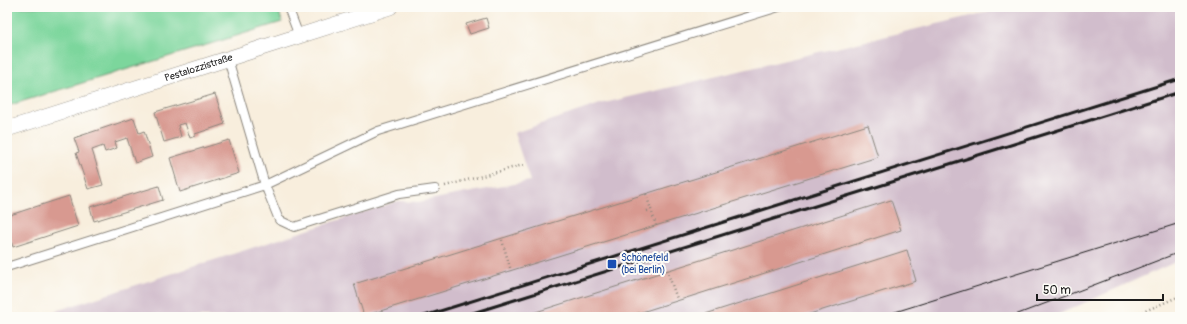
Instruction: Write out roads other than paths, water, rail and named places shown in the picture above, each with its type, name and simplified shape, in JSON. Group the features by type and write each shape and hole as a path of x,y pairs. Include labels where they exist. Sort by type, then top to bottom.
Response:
{"street":[{"name":"Pestalozzistraße","path":"7,129 390,7"}],"lane":[{"path":"288,7 299,36"},
{"path":"10,266 265,185 378,131 779,7"},
{"path":"228,59 265,185 279,220 294,227 400,194 435,189"}],"tram line":[{"path":"879,317 1180,223"},
{"path":"1010,317 1180,252"}],"railway":[{"path":"421,317 1180,79"},
{"path":"460,317 1180,92"}],"place":[{"name":"Schönefeld (bei Berlin)","path":"612,264"}]}
